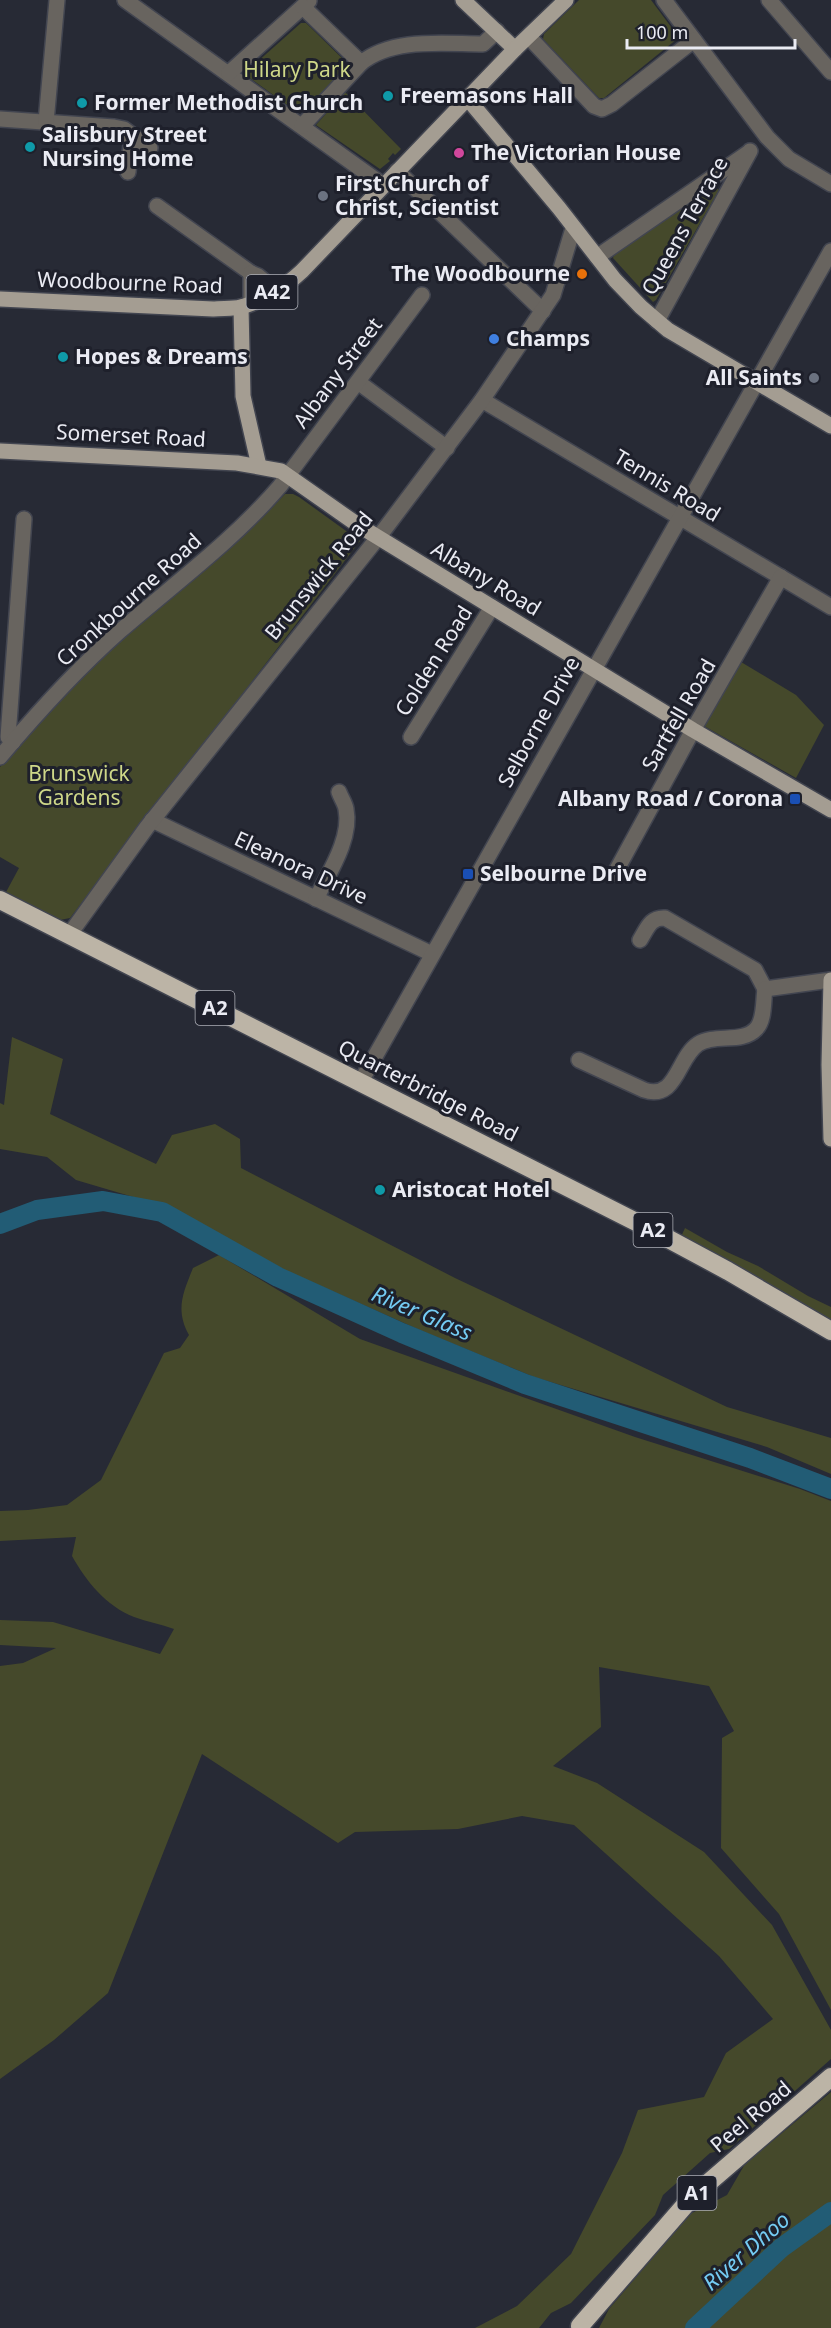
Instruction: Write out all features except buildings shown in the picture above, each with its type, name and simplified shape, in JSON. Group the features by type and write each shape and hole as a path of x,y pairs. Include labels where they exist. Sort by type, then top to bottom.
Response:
{"highway":[{"name":"Quarterbridge Road","path":"0,900 691,1250 831,1331"},
{"name":"Peel Road","path":"576,2327 693,2196 831,2077"}],"main road":[{"path":"463,0 515,49"},
{"name":"Woodbourne Road","path":"0,299 213,309 246,305 276,291 302,271 467,98 566,0"},
{"path":"467,98 641,308 668,330 831,426"},
{"path":"246,305 243,396 259,466"},
{"name":"Somerset Road","path":"0,451 207,461 259,466"},
{"name":"Albany Road","path":"259,466 288,475 377,537 693,730 831,810"},
{"path":"831,980 829,1065 831,1139"}],"street":[{"path":"46,122 57,0"},
{"path":"664,0 767,137 789,159 831,184"},
{"path":"769,0 831,72"},
{"path":"131,1 383,185"},
{"path":"229,73 306,4 361,63"},
{"path":"302,126 361,63 381,50 407,45 483,44 497,31"},
{"path":"529,37 594,106 602,109 612,104 694,40"},
{"path":"0,119 114,127 124,129 150,148"},
{"path":"128,172 132,135"},
{"name":"Queens Terrace","path":"597,257 750,151 657,321"},
{"path":"397,171 543,311"},
{"path":"157,206 276,291"},
{"name":"Brunswick Road","path":"69,935 152,820 447,448 482,400 543,311 559,280 572,232 576,229"},
{"name":"Selborne Drive","path":"360,1083 831,251"},
{"path":"246,305 251,273"},
{"name":"Albany Street","path":"288,475 422,295"},
{"path":"358,382 447,448"},
{"name":"Tennis Road","path":"482,400 831,607"},
{"name":"Cronkbourne Road","path":"0,757 118,633 258,512 288,475"},
{"path":"13,742 8,737 24,519"},
{"name":"Sartfell Road","path":"615,873 693,730 781,577"},
{"name":"Colden Road","path":"411,737 492,607"},
{"path":"316,899 341,846 345,832 346,807 339,792"},
{"name":"Eleanora Drive","path":"152,820 432,954"},
{"path":"579,1058 651,1093 662,1091 668,1088 688,1054 699,1043 711,1038 748,1035 761,1021 765,989 755,970 665,918 651,921 640,940"},
{"path":"765,989 831,980"}],"green space":[{"path":"579,0 651,0 677,35 677,39 604,98 599,98 543,39 544,34"},
{"name":"Hilary Park","path":"301,23 306,23 346,62 346,67 303,112 297,112 247,76 247,71"},
{"path":"345,92 401,149 395,155 393,153 388,159 390,161 380,169 316,125"},
{"path":"713,185 719,190 653,302 613,258 614,255"},
{"name":"Brunswick Gardens","path":"285,494 299,497 360,541 70,918 55,921 5,894 19,868 0,857 0,767 36,725 121,639 262,518"},
{"path":"741,662 796,695 824,725 796,778 704,726"},
{"path":"12,1037 63,1059 50,1114 156,1164 172,1135 215,1124 240,1139 241,1168 455,1278 727,1407 831,1438 831,1474 767,1447 534,1377 422,1331 287,1271 167,1207 76,1180 47,1157 0,1149 0,1103 4,1105"},
{"path":"685,1228 831,1307 831,1323 680,1239"},
{"path":"219,1255 360,1339 635,1437 831,1501 831,2010 779,1914 721,1848 722,1738 734,1731 709,1686 599,1667 601,1727 553,1766 597,1783 704,1852 772,1925 831,2030 831,2059 729,2149 710,2153 663,2195 655,2215 571,2303 551,2313 539,2328 475,2328 517,2306 571,2254 622,2153 638,2110 704,2097 726,2053 773,2019 719,1956 574,1825 522,1816 458,1829 355,1832 338,1843 202,1754 108,1993 54,2040 0,2079 0,1666 23,1663 56,1648 0,1645 0,1620 53,1622 160,1654 174,1629 134,1617 114,1606 98,1592 72,1556 76,1537 0,1541 0,1511 67,1505 101,1480 164,1353 180,1348 189,1335 181,1309 193,1268"},
{"path":"831,2092 831,2328 599,2328 609,2309 690,2214 727,2195 745,2164"}],"waterway":[{"name":"River Glass","path":"0,1224 37,1210 103,1201 162,1212 278,1277 402,1333 525,1384 750,1458 831,1489"},
{"name":"River Dhoo","path":"695,2328 781,2248 831,2212"}],"place":[{"name":"Freemasons Hall","path":"388,96"},
{"name":"Former Methodist Church","path":"82,103"},
{"name":"Salisbury Street Nursing Home","path":"30,147"},
{"name":"The Victorian House","path":"459,153"},
{"name":"First Church of Christ, Scientist","path":"323,196"},
{"name":"The Woodbourne","path":"582,274"},
{"name":"Champs","path":"494,339"},
{"name":"Hopes & Dreams","path":"63,357"},
{"name":"All Saints","path":"814,378"},
{"name":"Albany Road / Corona","path":"795,799"},
{"name":"Selbourne Drive","path":"468,874"},
{"name":"Aristocat Hotel","path":"380,1190"}]}
